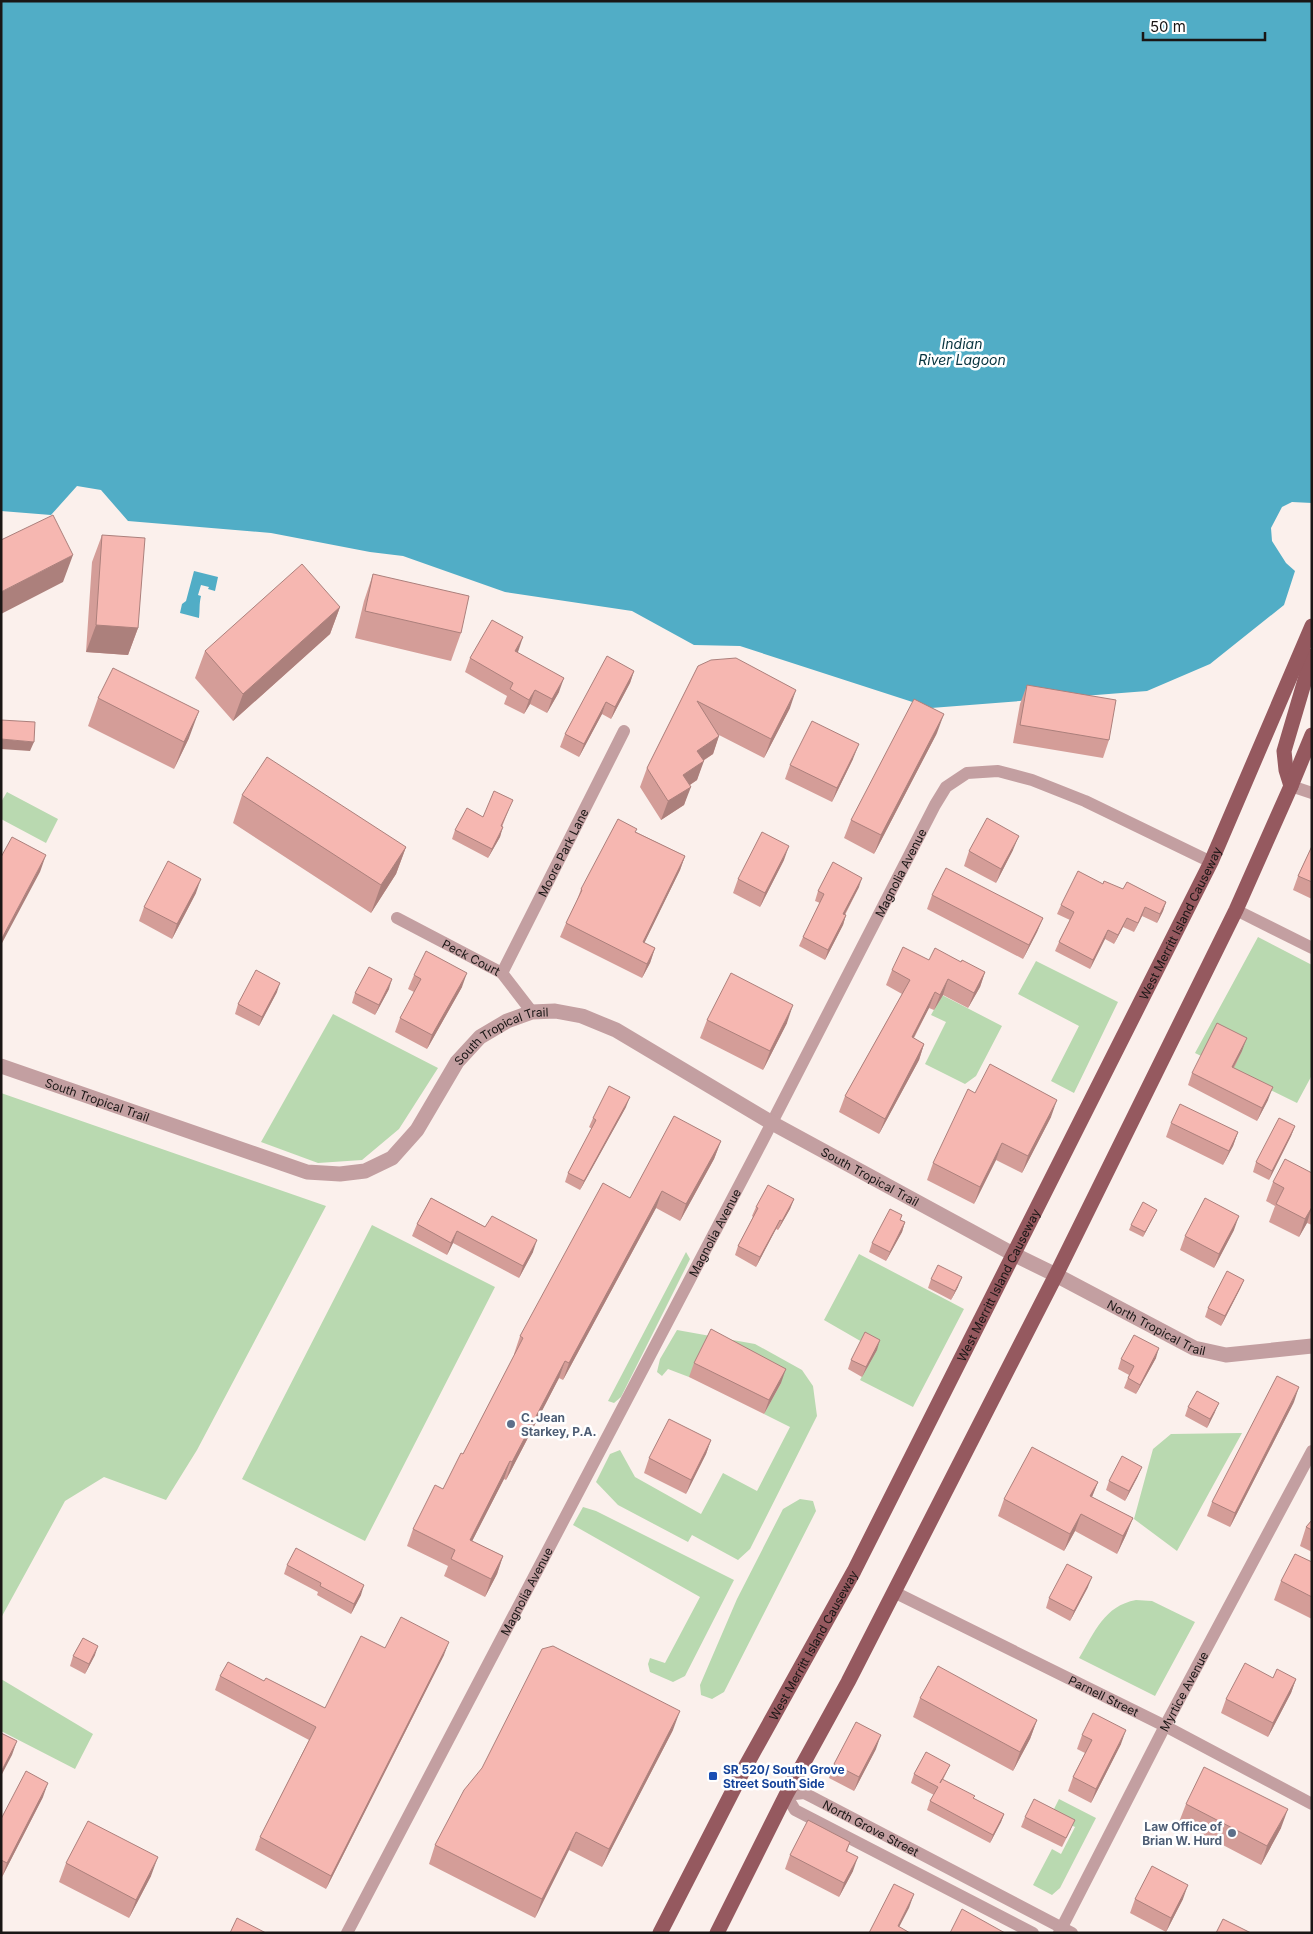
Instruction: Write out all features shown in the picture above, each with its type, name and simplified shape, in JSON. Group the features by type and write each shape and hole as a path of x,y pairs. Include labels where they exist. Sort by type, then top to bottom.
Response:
{"main road":[{"name":"West Merritt Island Causeway","path":"660,1933 743,1771 854,1570 1211,862 1312,626"},
{"path":"1291,786 1286,770 1284,752 1312,656"},
{"path":"717,1933 786,1795 848,1682 1056,1275 1236,910 1312,735"}],"street":[{"name":"Moore Park Lane","path":"502,973 624,731"},
{"name":"Magnolia Avenue","path":"347,1933 946,787 966,773 998,771 1032,780 1120,817 1211,862"},
{"path":"1291,786 1312,793"},
{"path":"1236,910 1312,948"},
{"name":"Peck Court","path":"397,918 502,973 532,1012"},
{"name":"South Tropical Trail","path":"1,1066 307,1172 340,1174 365,1171 392,1158 418,1130 457,1062 480,1037 506,1021 532,1012 556,1011 582,1016 616,1030 772,1123 1013,1254"},
{"name":"North Tropical Trail","path":"1013,1254 1194,1348 1226,1355 1312,1346"},
{"name":"Myrtice Avenue","path":"1064,1931 1165,1726 1312,1451"},
{"name":"Parnell Street","path":"894,1592 1165,1726 1312,1804"},
{"name":"North Grove Street","path":"1033,1933 795,1810 786,1795 804,1794 1064,1931"},
{"path":"891,1860 900,1843"}],"green space":[{"path":"7,792 58,819 46,843 1,819 1,802"},
{"path":"1258,937 1312,965 1312,1075 1297,1103 1195,1053"},
{"path":"1036,961 1118,1002 1074,1093 1051,1081 1079,1026 1018,994"},
{"path":"942,995 1002,1026 976,1076 965,1084 925,1064 946,1022 931,1015"},
{"path":"333,1014 438,1068 399,1129 362,1160 318,1163 261,1142"},
{"path":"1,1093 326,1206 197,1450 166,1500 104,1477 65,1501 1,1618"},
{"path":"372,1225 495,1287 365,1541 242,1479"},
{"path":"686,1252 690,1259 621,1397 614,1403 608,1401"},
{"path":"859,1254 964,1309 913,1407 860,1380 876,1350 824,1320"},
{"path":"677,1330 755,1344 802,1370 813,1386 817,1416 750,1549 738,1560 692,1535 688,1542 618,1505 596,1482 610,1454 620,1450 635,1477 701,1514 723,1473 757,1491 790,1427 764,1414 781,1383 689,1377 668,1369 662,1376 657,1372 660,1359"},
{"path":"1242,1433 1177,1551 1134,1519 1153,1449 1171,1434"},
{"path":"800,1499 813,1501 816,1511 724,1692 712,1699 701,1695 700,1685 737,1599 783,1509"},
{"path":"583,1507 596,1511 734,1580 685,1676 673,1682 650,1672 648,1664 650,1658 665,1663 700,1597 573,1525"},
{"path":"1136,1600 1152,1601 1195,1622 1155,1696 1079,1658 1108,1614 1125,1603"},
{"path":"1,1679 93,1734 75,1769 1,1731"},
{"path":"1059,1799 1096,1818 1060,1888 1052,1895 1033,1885 1052,1849 1061,1854 1075,1827 1051,1815"}],"water":[{"name":"Indian River Lagoon","path":"1,1 1312,1 1312,503 1292,502 1282,507 1271,528 1272,541 1286,563 1295,571 1284,605 1210,664 1147,691 931,708 740,646 694,645 632,611 505,592 403,556 370,552 271,533 128,521 101,490 77,486 51,515 1,511"},
{"path":"194,571 218,577 215,591 201,585 198,595 201,596 199,618 180,613 182,604 186,601"}],"building":[{"path":"53,515 73,555 1,592 1,540"},
{"path":"102,535 145,538 138,628 96,625"},
{"path":"302,564 340,607 243,694 205,651"},
{"path":"373,574 469,596 461,633 365,611"},
{"path":"492,620 523,637 515,651 564,678 552,699 535,690 529,700 510,689 513,683 470,658"},
{"path":"607,656 634,671 615,707 606,702 584,744 565,734"},
{"path":"736,658 796,690 771,739 697,701 719,736 697,751 704,761 683,775 691,787 668,801 647,768 698,666 711,660"},
{"path":"113,668 199,711 184,742 98,698"},
{"path":"1027,685 1116,700 1109,740 1020,725"},
{"path":"914,699 944,714 881,835 851,820"},
{"path":"1,720 35,722 34,742 1,739"},
{"path":"812,721 859,744 837,788 790,765"},
{"path":"267,757 406,847 381,885 242,795"},
{"path":"494,791 513,800 492,849 455,830 467,808 483,817"},
{"path":"987,818 1019,836 1001,869 969,851"},
{"path":"618,819 637,829 635,832 685,856 643,942 655,948 647,964 566,923 581,889"},
{"path":"762,832 789,846 765,893 738,879"},
{"path":"12,837 46,855 1,940 1,857"},
{"path":"1312,846 1312,882 1298,876"},
{"path":"168,861 201,879 177,924 144,907"},
{"path":"833,862 862,878 843,914 846,915 828,950 803,937 824,894 818,891"},
{"path":"946,868 1043,918 1029,945 932,895"},
{"path":"1078,871 1103,884 1104,881 1123,889 1127,882 1166,902 1160,914 1145,907 1138,923 1127,918 1118,935 1108,930 1093,960 1059,942 1074,912 1061,905"},
{"path":"903,947 929,960 935,948 985,972 974,993 948,979 940,995 935,992 912,1037 924,1044 885,1119 845,1096 910,980 892,970"},
{"path":"426,951 467,973 432,1035 400,1018 421,979 414,975"},
{"path":"369,967 392,979 379,1005 355,993"},
{"path":"256,970 280,983 262,1017 238,1004"},
{"path":"731,973 793,1005 770,1051 707,1020"},
{"path":"1217,1023 1247,1038 1232,1067 1273,1087 1262,1108 1192,1073"},
{"path":"990,1064 1057,1100 1028,1156 1002,1143 980,1187 933,1163 968,1089 975,1093"},
{"path":"609,1086 630,1097 584,1181 568,1173 596,1120 593,1118"},
{"path":"1180,1104 1238,1132 1229,1151 1171,1123"},
{"path":"674,1116 721,1141 686,1204 662,1191 569,1363 565,1361 512,1462 510,1461 470,1540 503,1556 491,1579 451,1559 455,1550 413,1529 435,1485 443,1489 461,1453 463,1454 523,1338 520,1336 603,1183 630,1198"},
{"path":"1279,1118 1295,1126 1272,1171 1256,1162"},
{"path":"1285,1159 1312,1173 1312,1207 1305,1219 1276,1204 1284,1188 1273,1182"},
{"path":"768,1185 794,1199 760,1257 738,1246"},
{"path":"431,1198 485,1227 492,1216 537,1240 523,1266 457,1231 451,1243 417,1224"},
{"path":"1205,1198 1239,1216 1219,1254 1185,1236"},
{"path":"1143,1202 1157,1210 1145,1232 1131,1225"},
{"path":"890,1209 902,1215 900,1220 905,1222 890,1252 872,1243"},
{"path":"938,1265 962,1277 955,1291 931,1279"},
{"path":"1227,1271 1244,1280 1225,1316 1208,1308"},
{"path":"711,1329 786,1369 769,1400 694,1363"},
{"path":"865,1332 880,1340 866,1367 851,1360"},
{"path":"1134,1335 1159,1348 1140,1385 1128,1378 1134,1366 1121,1359"},
{"path":"1277,1376 1299,1387 1235,1513 1212,1502"},
{"path":"1197,1391 1219,1403 1210,1419 1188,1407"},
{"path":"669,1419 711,1440 691,1480 649,1458"},
{"path":"1032,1447 1098,1482 1090,1496 1133,1518 1123,1536 1081,1514 1070,1534 1004,1499"},
{"path":"1122,1456 1142,1467 1129,1491 1109,1481"},
{"path":"1312,1520 1312,1530 1306,1527"},
{"path":"296,1548 364,1585 354,1604 320,1586 321,1583 287,1565"},
{"path":"1295,1554 1312,1562 1312,1597 1281,1581"},
{"path":"1067,1564 1092,1577 1074,1611 1049,1598"},
{"path":"401,1617 449,1642 331,1876 260,1837 316,1727 220,1676 228,1662 264,1681 266,1678 325,1708 361,1636 385,1648"},
{"path":"83,1638 98,1646 89,1664 73,1656"},
{"path":"553,1646 680,1711 609,1849 576,1832 542,1899 435,1845 464,1790 482,1768 542,1649"},
{"path":"1245,1663 1273,1678 1277,1669 1296,1679 1273,1723 1226,1699"},
{"path":"938,1666 1037,1720 1020,1752 920,1698"},
{"path":"1093,1713 1126,1730 1096,1789 1073,1777 1092,1740 1082,1735"},
{"path":"856,1722 881,1735 859,1777 834,1764"},
{"path":"1,1733 17,1741 2,1770 1,1770"},
{"path":"926,1752 950,1765 942,1779 1004,1814 993,1835 930,1801 938,1787 914,1774"},
{"path":"1204,1767 1288,1809 1267,1846 1186,1804"},
{"path":"26,1771 48,1783 7,1863 1,1860 1,1819"},
{"path":"1034,1799 1075,1820 1066,1838 1025,1817"},
{"path":"808,1820 850,1842 846,1851 858,1857 844,1883 790,1855"},
{"path":"88,1821 158,1857 136,1900 66,1863"},
{"path":"1152,1866 1188,1885 1171,1918 1135,1899"},
{"path":"894,1884 914,1894 898,1926 910,1933 869,1933"},
{"path":"962,1909 1005,1933 950,1933"},
{"path":"237,1918 266,1933 230,1933"},
{"path":"1223,1919 1251,1933 1216,1933"}],"place":[{"name":"C. Jean Starkey, P.A.","path":"511,1424"},
{"name":"SR 520/ South Grove Street South Side","path":"713,1776"},
{"name":"Law Office of Brian W. Hurd","path":"1232,1833"}]}
